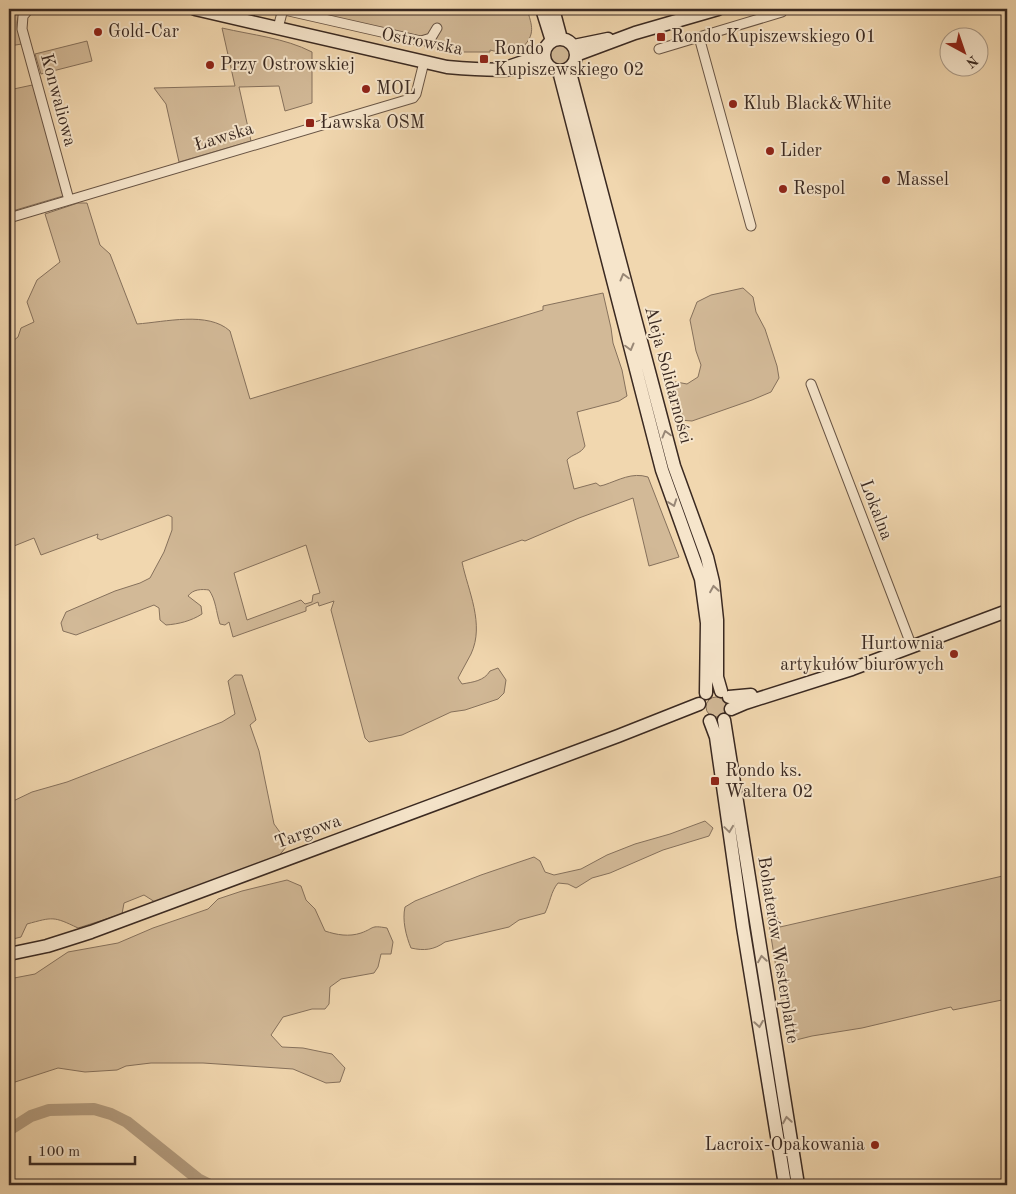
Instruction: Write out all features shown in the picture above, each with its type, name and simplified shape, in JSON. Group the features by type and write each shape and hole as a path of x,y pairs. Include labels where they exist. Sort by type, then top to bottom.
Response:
{"main road":[{"name":"Ostrowska","path":"195,9 424,62 476,70 502,69 546,60"},
{"path":"542,9 556,40"},
{"path":"553,9 556,40"},
{"path":"575,51 718,9"},
{"path":"556,40 571,42 575,51 574,63 564,70 550,68 546,60 548,45 556,40"},
{"name":"Aleja Solidarności","path":"564,70 662,470 701,580 707,623 706,693"},
{"name":"Aleja Solidarności","path":"564,70 674,466 713,582 717,620 717,677 726,704"},
{"path":"703,713 703,696 713,690 726,704 735,698 791,689 912,647 1007,611"},
{"name":"Targowa","path":"9,954 47,946 91,932 618,736 703,713 717,722 726,704"},
{"name":"Bohaterów Westerplatte","path":"726,704 798,1185"},
{"name":"Bohaterów Westerplatte","path":"703,713 716,737 743,927 785,1185"}],"street":[{"name":"Konwaliowa","path":"29,9 23,16 22,29 69,200"},
{"name":"Ostrowska","path":"278,28 282,9 421,41 431,38 437,28"},
{"path":"659,49 782,12"},
{"path":"699,37 751,226"},
{"name":"Ławska","path":"9,218 413,98 416,94 424,62"},
{"name":"Lokalna","path":"810,384 912,647"}],"shaded area":[{"path":"9,9 24,9 17,22 22,44 9,46"},
{"path":"295,9 527,9 532,30 522,48 498,52 490,50 490,52 463,52 424,46 436,40 440,29 424,37"},
{"path":"222,28 280,40 312,52 312,103 285,111 279,86 239,87 251,141 179,162 166,104 154,88 235,86"},
{"path":"87,41 92,61 41,74 35,54"},
{"path":"560,45 567,48 570,55 567,62 560,65 553,62 550,55 553,48"},
{"path":"37,84 65,189 61,190 63,196 9,212 9,90"},
{"path":"78,203 87,203 100,245 110,254 137,324 198,319 221,325 230,331 250,399 543,310 543,306 603,293 613,343 622,370 627,396 619,401 577,412 585,446 567,460 574,489 596,483 600,486 636,475 648,477 679,557 649,566 633,498 525,541 522,540 462,562 474,608 476,631 475,643 471,654 458,678 462,684 474,682 498,668 506,680 504,693 498,699 465,710 451,712 402,735 369,742 365,738 331,610 334,601 319,606 318,602 306,607 306,611 233,637 229,622 225,625 220,624 215,602 209,590 201,590 192,592 188,596 201,606 202,614 185,622 166,625 160,620 159,608 154,605 76,635 63,631 61,623 66,612 150,578 164,552 172,530 172,517 168,515 101,540 97,538 98,534 41,555 34,538 9,548 9,344 18,337 21,328 34,322 27,302 37,280 60,262 45,214","holes":["306,545 320,593 313,595 312,602 305,604 301,600 247,620 234,573"]},
{"path":"743,288 753,297 756,312 765,329 777,366 779,378 771,392 752,400 692,421 679,420 673,408 668,384 671,381 687,384 698,377 701,365 696,351 690,320 697,302 711,295"},
{"path":"235,675 242,675 256,720 250,725 259,751 274,824 282,835 286,847 278,857 155,902 144,895 124,903 122,914 78,928 63,921 53,919 27,924 21,937 9,940 9,803 32,792 67,782 222,722 235,714 228,681"},
{"path":"716,697 723,700 726,707 723,714 716,717 709,714 706,707 709,700"},
{"path":"705,821 713,828 709,836 663,850 610,873 592,878 576,888 568,884 558,883 545,913 519,920 509,927 445,942 433,948 425,950 411,948 405,928 404,912 405,907 415,901 534,857 540,861 545,872 554,875 581,869 607,855 635,844"},
{"path":"1007,875 1007,999 953,1010 951,1007 862,1028 788,1042 768,918 777,916 780,927"},
{"path":"287,880 301,886 306,900 315,909 325,931 348,935 361,933 375,927 387,928 393,942 391,954 381,954 378,967 374,973 341,979 330,987 329,1004 325,1009 312,1009 283,1017 271,1035 282,1047 303,1048 332,1054 345,1068 340,1082 326,1083 293,1069 203,1063 151,1063 126,1066 117,1070 85,1072 58,1068 9,1084 9,979 35,974 68,952 118,943 153,928 208,909 218,899"}],"waterway":[{"path":"9,1130 31,1116 49,1110 94,1109 111,1114 127,1122 198,1179 210,1185"}],"place":[{"name":"Gold-Car","path":"98,32"},
{"name":"Rondo Kupiszewskiego 01","path":"661,37"},
{"name":"Rondo Kupiszewskiego 02","path":"484,59"},
{"name":"Przy Ostrowskiej","path":"210,65"},
{"name":"MOL","path":"366,89"},
{"name":"Klub Black&White","path":"733,104"},
{"name":"Ławska OSM","path":"310,123"},
{"name":"Lider","path":"770,151"},
{"name":"Massel","path":"886,180"},
{"name":"Respol","path":"783,189"},
{"name":"Hurtownia artykułów biurowych","path":"954,654"},
{"name":"Rondo ks. Waltera 02","path":"715,781"},
{"name":"Lacroix-Opakowania","path":"875,1145"}]}
